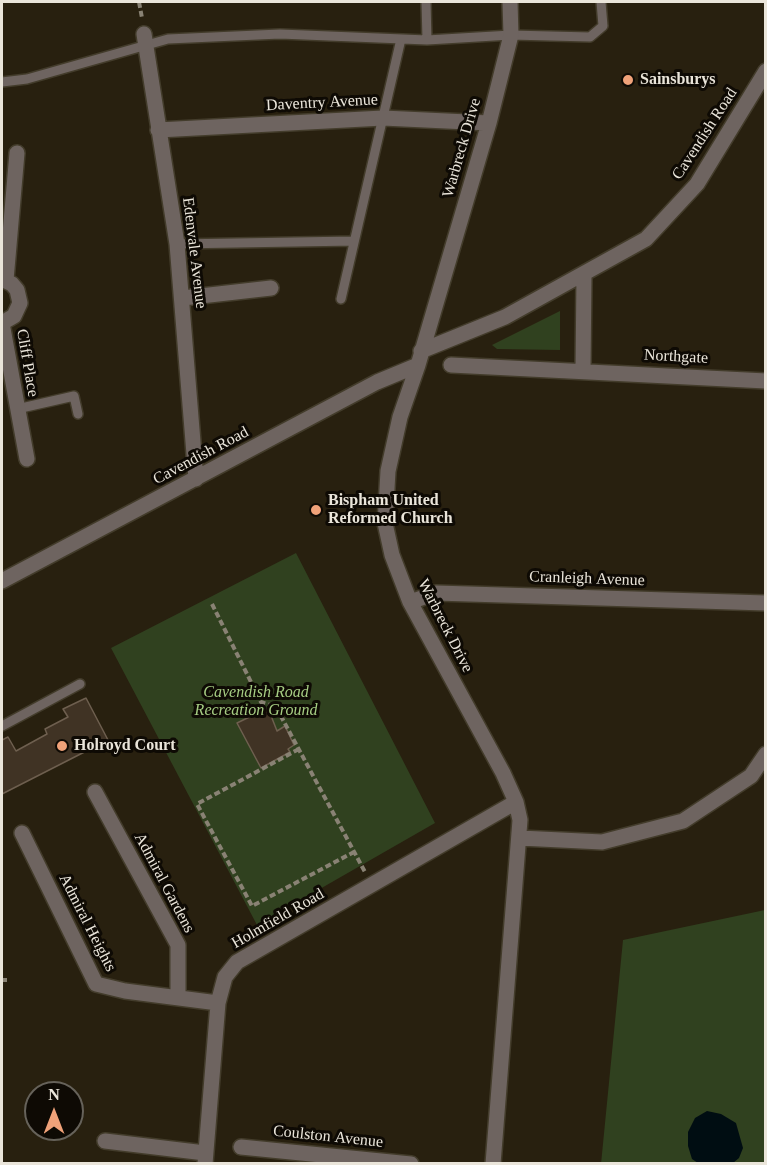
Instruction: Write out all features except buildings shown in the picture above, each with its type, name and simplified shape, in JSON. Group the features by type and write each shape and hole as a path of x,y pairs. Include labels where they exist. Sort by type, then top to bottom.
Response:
{"street":[{"name":"Warbreck Drive","path":"493,1164 520,838 516,802 499,764 410,602 392,555 385,523 388,471 400,417 489,123 511,35 510,2"},
{"name":"Edenvale Avenue","path":"145,39 177,244 196,479"},
{"name":"Cavendish Road","path":"2,581 419,358 584,276 646,239 697,184 765,71"},
{"name":"Daventry Avenue","path":"158,130 383,118 489,123"},
{"name":"Cliff Place","path":"17,153 8,182 4,280 17,290 20,303 14,316 2,323 27,459"},
{"path":"583,370 584,276"},
{"path":"183,298 271,288"},
{"name":"Northgate","path":"451,365 765,381"},
{"name":"Cranleigh Avenue","path":"410,602 436,592 765,603"},
{"path":"520,838 602,842 683,821 751,776 765,754"},
{"name":"Admiral Gardens","path":"95,792 178,945 178,996"},
{"name":"Holmfield Road","path":"205,1158 218,1003 225,977 237,962 516,802"},
{"name":"Admiral Heights","path":"22,833 96,984 124,991 178,996 218,1003"},
{"path":"105,1141 205,1158"},
{"name":"Coulston Avenue","path":"240,1147 411,1164"}],"lane":[{"path":"426,2 427,40"},
{"path":"2,82 27,79 145,39 280,34 427,40 511,35 590,38 603,26 601,2"},
{"path":"340,299 401,39"},
{"path":"177,244 354,241"},
{"path":"17,409 74,396 78,414"},
{"path":"2,726 80,684"}],"path":[{"path":"212,604 261,702 276,707 372,886"},
{"path":"299,749 197,804 252,906 354,852"}],"green space":[{"path":"560,311 560,350 497,349 492,345"},
{"name":"Cavendish Road Recreation Ground","path":"296,553 435,823 257,925 111,648"},
{"path":"765,910 765,1163 601,1164 623,940"}],"shaded area":[{"path":"707,1111 721,1114 736,1123 743,1148 739,1158 733,1163 698,1163 692,1159 688,1146 688,1132 695,1118"}],"place":[{"name":"Sainsburys","path":"628,80"},
{"name":"Bispham United Reformed Church","path":"316,510"},
{"name":"Holroyd Court","path":"62,746"}]}
